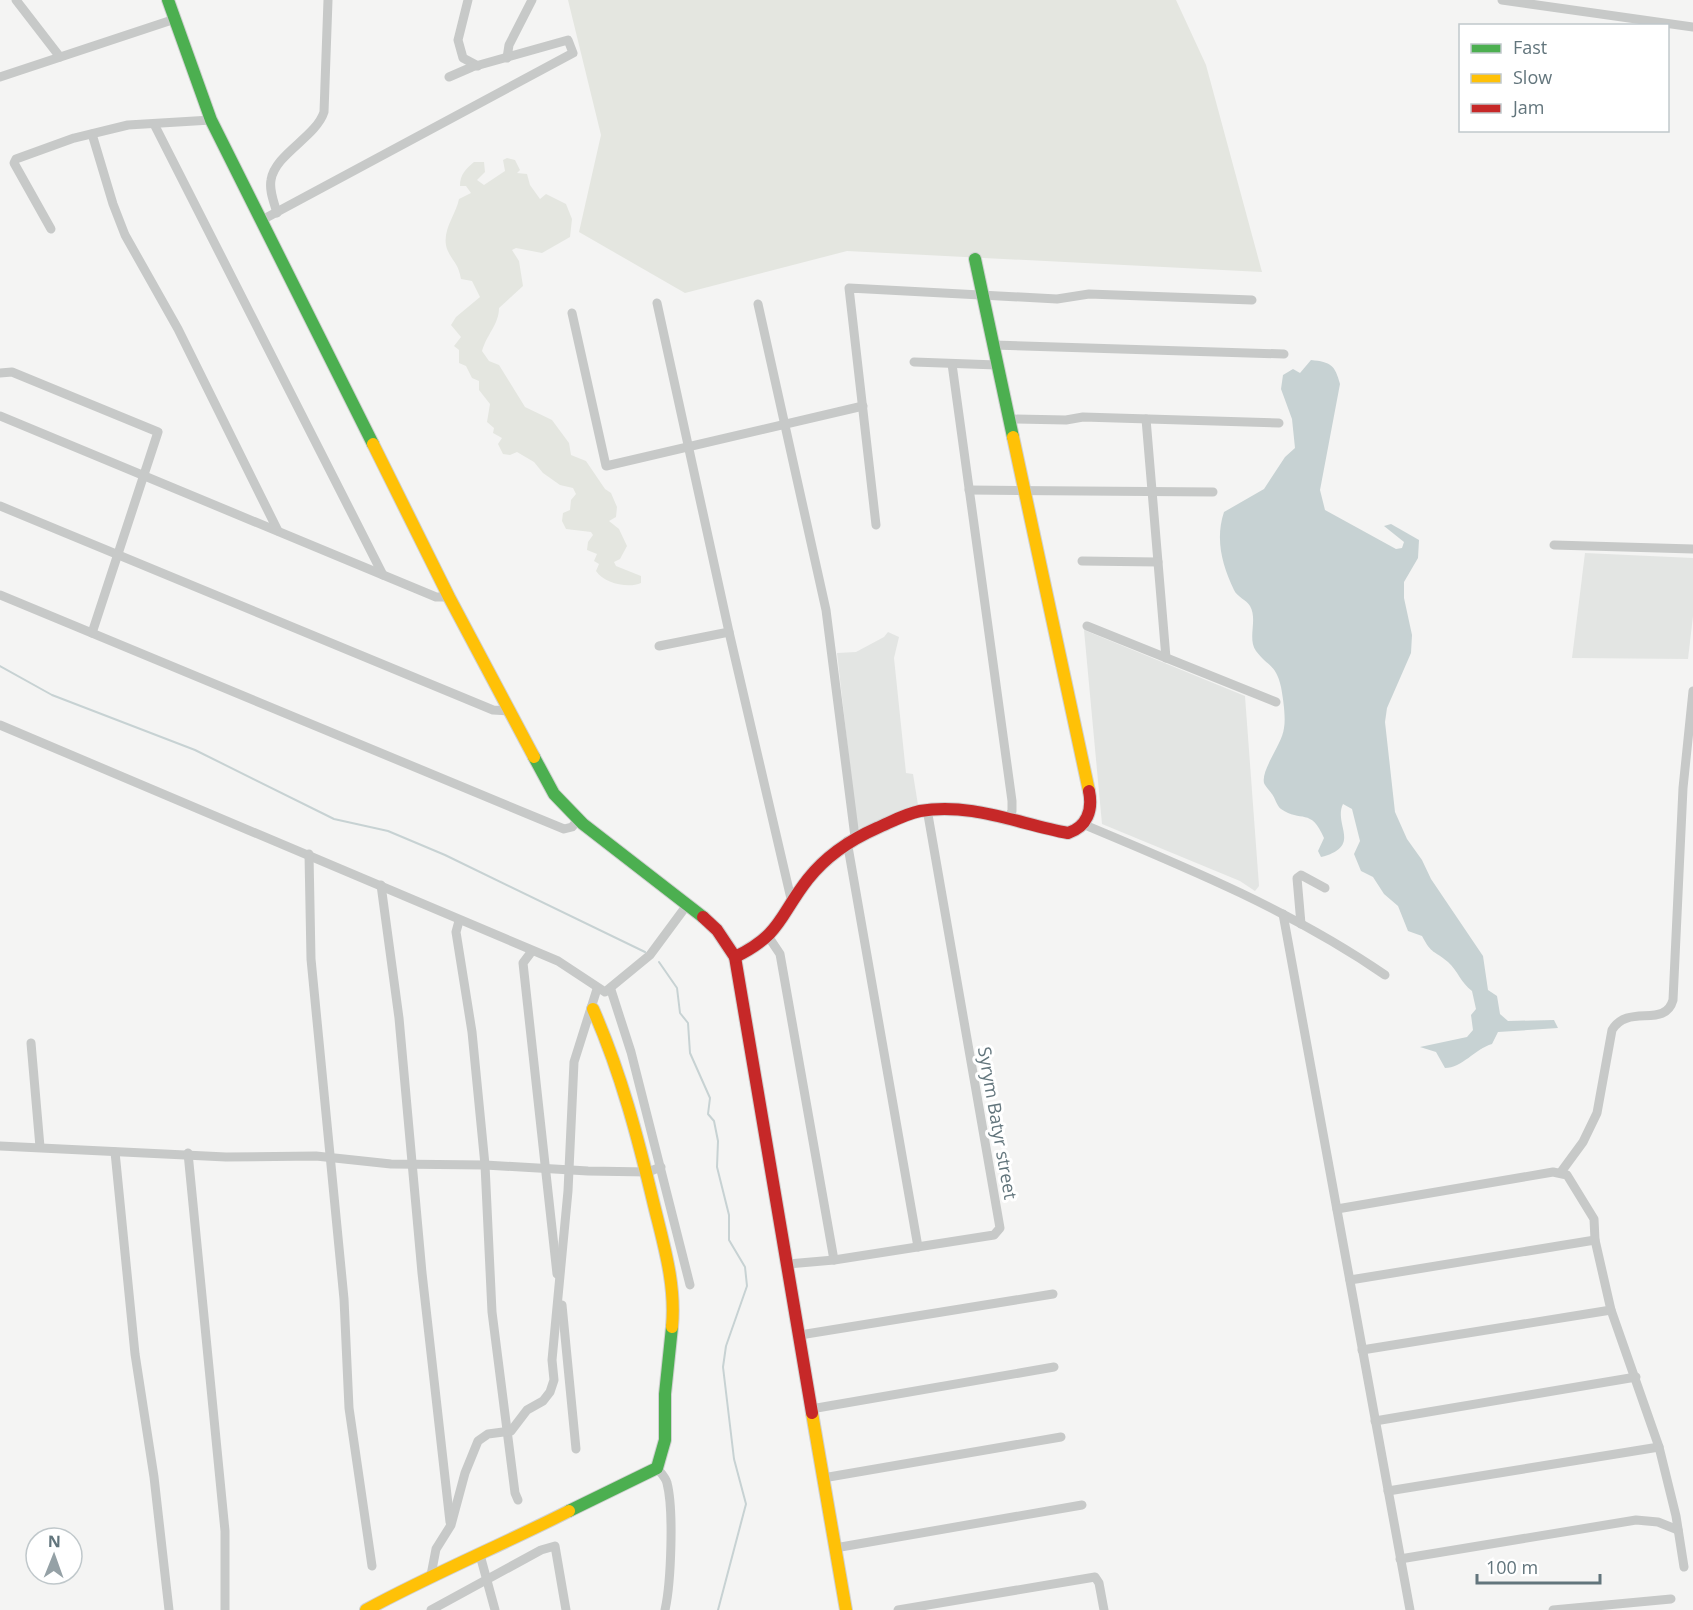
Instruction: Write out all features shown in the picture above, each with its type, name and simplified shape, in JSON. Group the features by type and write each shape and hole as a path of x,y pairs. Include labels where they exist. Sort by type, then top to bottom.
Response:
{"main road":[{"path":"168,0 211,120 448,597 555,794 578,820 717,930 735,957 846,1610"},
{"path":"735,957 770,939 814,871 830,854 851,839 927,809 953,809 1068,833 1078,831 1085,825 1091,800 975,259"},
{"path":"366,1610 431,1575 480,1555 657,1468 665,1450 665,1395 675,1299 648,1172 620,1076 593,1009"}],"street":[{"path":"16,0 60,57"},
{"path":"277,213 271,192 271,178 278,165 320,122 324,112 327,0"},
{"path":"468,0 458,44 463,58 478,66"},
{"path":"507,58 509,45 532,0"},
{"path":"1502,0 1693,27"},
{"path":"0,77 175,19"},
{"path":"262,220 573,53 568,40 449,76"},
{"path":"51,229 14,161 128,124 211,120"},
{"path":"154,124 382,575"},
{"path":"92,134 125,235 178,329 278,531"},
{"path":"876,525 849,288 1057,299 1089,294 1252,300"},
{"path":"657,303 729,632 792,903"},
{"path":"758,304 826,610 851,839 918,1247"},
{"path":"572,313 606,466 863,406"},
{"path":"993,345 1284,354"},
{"path":"914,362 997,365"},
{"path":"952,364 1012,801 1012,812 1007,820"},
{"path":"0,373 12,372 158,432 92,633"},
{"path":"0,416 436,597 448,597"},
{"path":"1010,419 1066,420 1083,417 1279,423"},
{"path":"1146,419 1167,658"},
{"path":"969,490 1213,492"},
{"path":"0,506 493,710 510,711"},
{"path":"1554,545 1693,549"},
{"path":"1082,561 1158,562"},
{"path":"0,595 564,829 572,827 578,820"},
{"path":"1088,626 1276,702"},
{"path":"659,646 729,632"},
{"path":"1561,1172 1583,1142 1597,1113 1612,1030 1617,1021 1623,1017 1662,1015 1671,1008 1682,796 1693,691"},
{"path":"0,724 309,854 459,921 558,961 604,992 611,990 650,955 687,905"},
{"name":"Syrym Batyr street","path":"788,1264 834,1260 994,1235 1000,1228 927,809"},
{"path":"1085,825 1220,882 1301,924 1385,975"},
{"path":"309,854 311,958 344,1299 350,1408 372,1566"},
{"path":"1301,924 1297,878 1301,875 1325,888"},
{"path":"381,885 399,1018 412,1163 451,1525"},
{"path":"1283,914 1410,1610"},
{"path":"459,921 456,932 472,1032 485,1165 492,1312 515,1494 518,1500"},
{"path":"770,939 780,954 834,1260"},
{"path":"532,951 523,963 576,1449"},
{"path":"431,1575 436,1548 451,1525 478,1441 488,1434 508,1432 516,1427 527,1410 546,1398 553,1386 552,1360 569,1169 574,1062 593,1009 597,989"},
{"path":"611,990 631,1052 690,1285"},
{"path":"31,1043 40,1147"},
{"path":"0,1146 115,1152 330,1158 371,1163 648,1172 661,1167"},
{"path":"115,1152 135,1354 154,1477 169,1610"},
{"path":"188,1153 225,1532 225,1610"},
{"path":"1337,1209 1561,1172 1567,1175 1594,1219 1595,1240 1611,1310 1659,1447 1684,1567"},
{"path":"1350,1280 1595,1240"},
{"path":"800,1335 1053,1294"},
{"path":"1362,1350 1611,1310"},
{"path":"812,1409 1054,1367"},
{"path":"1375,1420 1636,1377"},
{"path":"823,1478 1061,1437"},
{"path":"1388,1491 1659,1447"},
{"path":"657,1468 667,1482 670,1531 668,1595 665,1610"},
{"path":"835,1548 1082,1505"},
{"path":"1401,1559 1636,1520 1659,1522 1678,1530"},
{"path":"431,1610 541,1550 555,1546 566,1610"},
{"path":"480,1555 495,1610"},
{"path":"898,1610 1095,1577 1099,1583 1104,1610"},
{"path":"1553,1610 1671,1599"}],"shaded area":[{"path":"568,0 1176,0 1206,65 1262,272 847,251 685,293 579,232 601,135"},
{"path":"507,158 515,160 520,170 517,173 527,174 530,185 540,199 546,194 566,204 572,219 570,237 542,253 516,248 512,250 519,261 523,286 499,308 497,319 482,351 489,361 499,365 525,407 552,420 569,443 571,455 586,461 605,489 611,493 617,507 616,517 609,521 619,529 627,546 620,559 614,562 616,566 641,576 641,583 636,585 610,582 596,571 599,564 594,561 597,554 587,550 588,542 593,535 591,532 566,529 562,521 563,513 570,510 571,500 576,494 573,488 560,485 543,473 534,462 517,452 510,455 503,454 498,444 502,438 493,433 494,428 487,422 490,404 479,390 479,381 472,378 466,366 459,363 459,350 454,346 461,337 451,325 456,317 480,297 472,281 461,279 457,266 447,249 447,229 459,199 471,193 466,186 460,186 462,175 466,170 474,162 484,162 485,172 477,180 484,185 505,171 503,160"},
{"path":"1311,360 1328,363 1334,369 1340,384 1320,490 1325,510 1396,549 1402,548 1404,542 1384,526 1391,524 1419,540 1418,558 1404,582 1404,598 1412,635 1411,653 1387,708 1385,722 1395,812 1407,839 1422,860 1431,879 1483,956 1488,990 1497,996 1500,1014 1508,1021 1554,1020 1558,1028 1498,1032 1492,1044 1451,1067 1445,1068 1436,1052 1420,1047 1467,1037 1473,1030 1471,1015 1476,1009 1472,991 1448,962 1431,949 1422,936 1408,931 1398,906 1384,894 1373,877 1361,871 1354,854 1360,841 1352,809 1343,804 1341,820 1344,841 1341,847 1321,857 1318,851 1324,838 1315,822 1281,809 1264,783 1266,771 1284,728 1282,691 1277,674 1253,646 1252,611 1249,604 1235,592 1223,561 1220,542 1221,522 1224,512 1264,489 1285,457 1295,448 1292,419 1281,389 1283,375 1293,369 1300,373"},
{"path":"1585,553 1693,558 1693,616 1688,659 1572,658"},
{"path":"1084,630 1245,696 1259,886 1255,891 1240,881 1102,824"},
{"path":"888,632 899,637 894,658 906,773 913,774 918,805 857,829 837,653 856,652 884,637"}],"waterway":[{"path":"0,666 52,695 195,750 334,819 388,831 445,855 645,952"},
{"path":"659,962 677,988 680,1013 688,1023 690,1053 710,1098 708,1114 714,1121 718,1141 717,1167 729,1215 729,1240 745,1267 747,1286 726,1346 723,1367 734,1459 746,1504 718,1610"}],"traffic: fast":[{"path":"168,0 211,120 373,444"},
{"path":"975,259 1013,437"},
{"path":"534,757 554,794 583,824 703,917"},
{"path":"569,1511 657,1468 665,1440 665,1394 672,1327"}],"traffic: slow":[{"path":"1013,437 1089,791"},
{"path":"373,444 449,597 534,757"},
{"path":"593,1009 620,1081 635,1130 662,1235 672,1296 672,1327"},
{"path":"812,1413 846,1610"},
{"path":"366,1610 569,1511"}],"traffic: jam":[{"path":"735,957 750,949 771,932 798,892 823,863 848,843 898,818 920,811 957,809 994,815 1068,833 1080,827 1087,817 1090,805 1089,791"},
{"path":"703,917 717,930 735,957 812,1413"}]}
